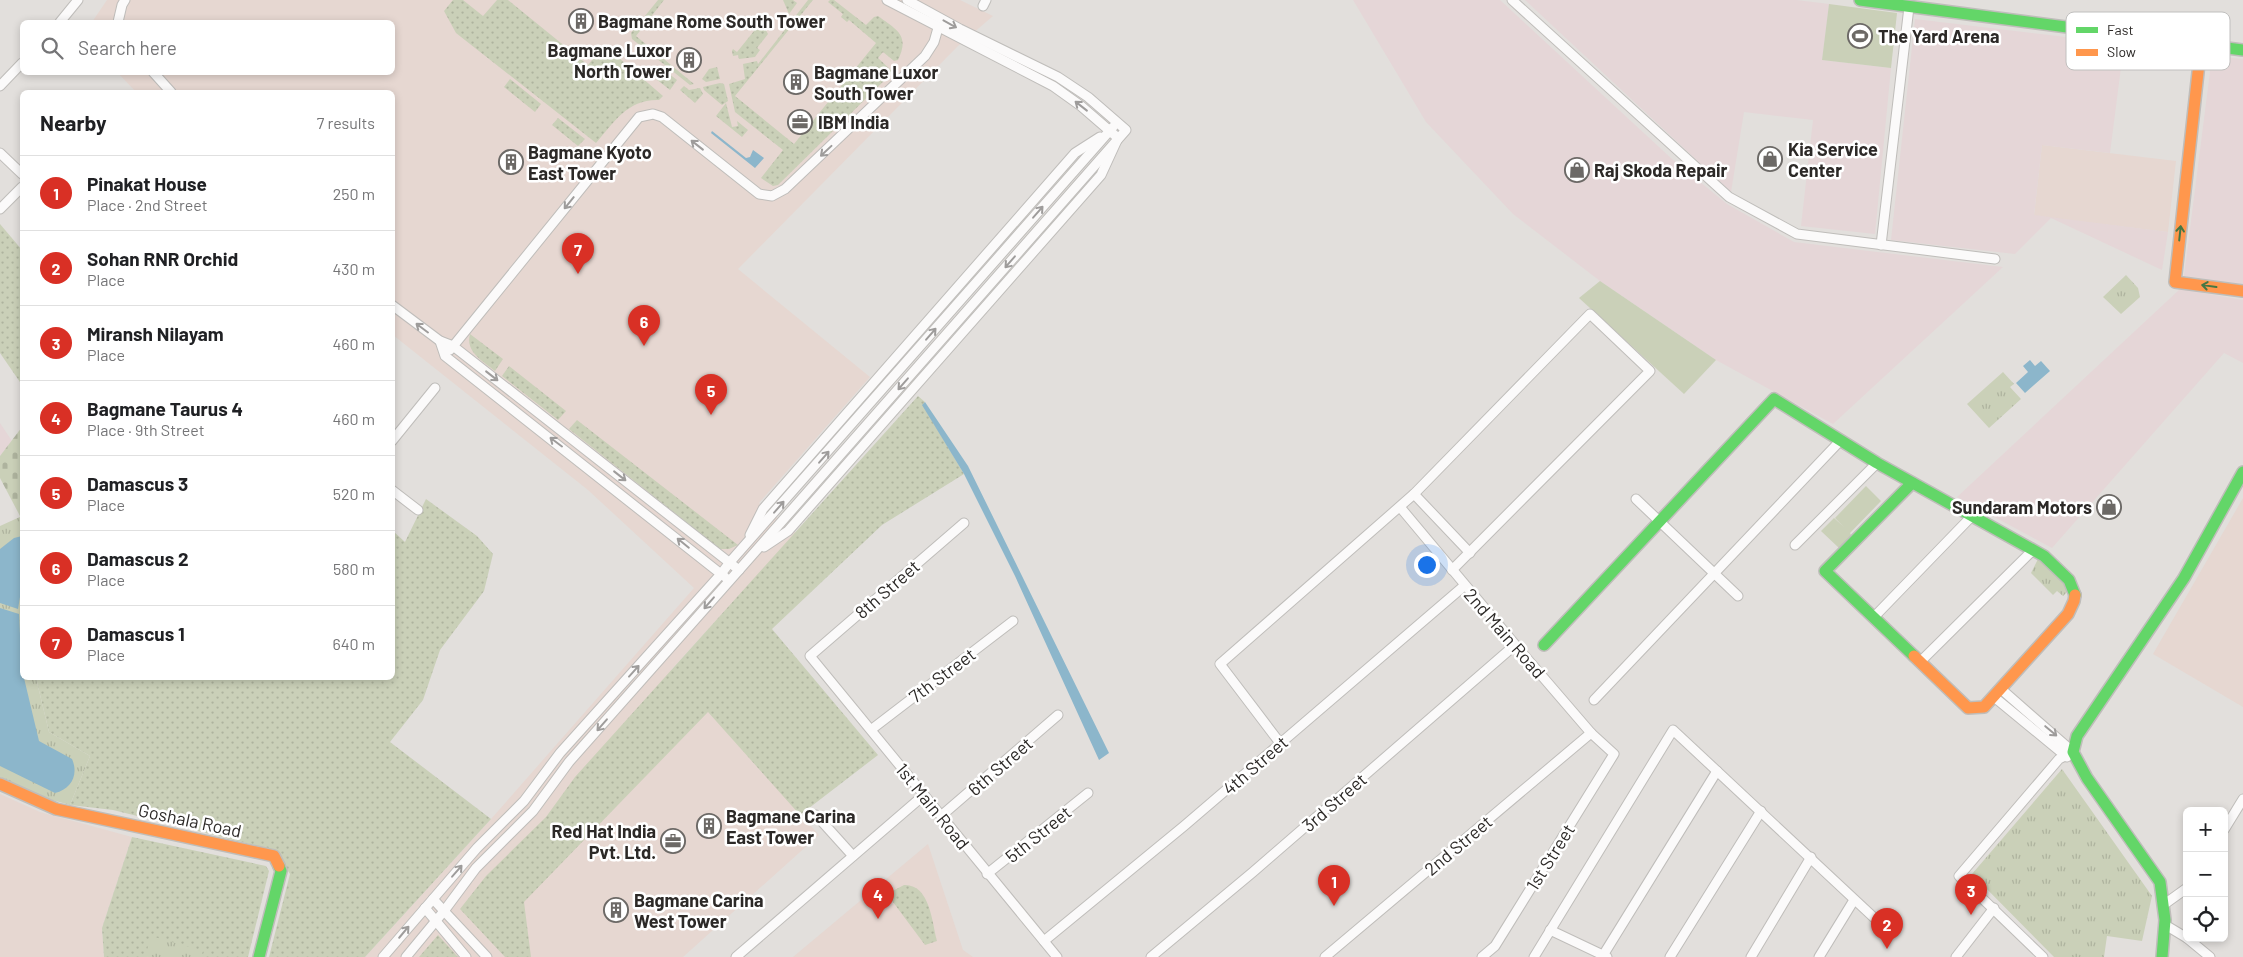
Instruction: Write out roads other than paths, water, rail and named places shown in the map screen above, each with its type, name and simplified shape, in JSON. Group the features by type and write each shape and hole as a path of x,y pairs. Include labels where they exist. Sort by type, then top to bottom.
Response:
{"street":[{"path":"62,20 78,0"},
{"path":"118,20 122,5 126,0"},
{"path":"887,0 1052,86 1081,106 1118,138"},
{"path":"406,957 476,868 533,811 570,762 1126,130 1088,97 1058,76 960,29 907,0"},
{"path":"1512,0 1729,197 1797,234 1995,259"},
{"path":"1860,0 2066,27"},
{"path":"1881,245 1909,7"},
{"path":"445,356 639,118 653,114 662,118 759,194 777,194 785,189 925,56 934,42 938,28"},
{"path":"2230,48 2243,50"},
{"path":"0,86 20,65"},
{"path":"2199,70 2175,282 2243,291"},
{"path":"156,75 169,90"},
{"path":"383,957 477,848 524,801 560,753 721,574 1118,122"},
{"path":"744,547 763,509 1075,153 1110,131"},
{"path":"753,554 788,531 1101,175 1118,138"},
{"path":"0,153 20,172"},
{"path":"0,209 20,189"},
{"path":"395,308 440,341 453,346 739,570"},
{"path":"1280,743 1220,664 1414,494 1590,314 1650,370 1452,570"},
{"path":"440,341 445,356 729,581"},
{"path":"395,438 435,388"},
{"path":"1544,645 1774,399 1877,463 2044,556 2062,572 2071,584 2075,599 2068,614 1984,707 1968,708 1825,570 1912,483"},
{"path":"1594,700 1840,441"},
{"path":"1795,545 1877,463"},
{"path":"2043,957 1959,876 2060,760 2070,754 2077,736 2184,578 2243,472"},
{"path":"395,492 418,510"},
{"path":"1414,494 1470,553"},
{"path":"1636,499 1738,596"},
{"name":"2nd Main Road","path":"1400,507 1515,645 1592,733 1614,754"},
{"path":"1874,617 1971,517"},
{"name":"8th Street","path":"810,656 964,522"},
{"path":"1920,662 2032,551"},
{"name":"4th Street","path":"1044,941 1464,586"},
{"name":"7th Street","path":"872,729 1013,621"},
{"name":"3rd Street","path":"1151,957 1253,872 1515,645"},
{"name":"1st Main Road","path":"810,656 872,729 987,874 1057,957"},
{"path":"1998,693 2070,754 2160,882 2166,915 2162,957"},
{"name":"6th Street","path":"942,816 1058,716"},
{"path":"1534,957 1672,730 1884,927"},
{"name":"2nd Street","path":"1325,957 1592,733"},
{"name":"1st Street","path":"1482,957 1495,946 1614,754"},
{"path":"1550,930 1604,956 1717,771"},
{"name":"Goshala Road","path":"0,784 56,809 274,856 281,871 258,957"},
{"name":"5th Street","path":"987,874 1088,793"},
{"path":"736,957 924,795"},
{"path":"2228,823 2243,799"},
{"path":"1670,957 1761,811"},
{"path":"816,815 852,856"},
{"path":"1751,957 1811,858"},
{"path":"2154,957 2160,920 2183,893"},
{"path":"433,898 487,957"},
{"path":"1819,957 1854,900"},
{"path":"425,908 466,957"},
{"path":"1956,957 1994,908"},
{"path":"2166,915 2183,934"},
{"path":"2192,942 2210,957"}],"water":[{"path":"712,131 746,158 750,157 753,150 764,158 755,168 711,133"},
{"path":"2030,360 2035,366 2041,361 2050,371 2025,393 2016,383 2028,372 2023,366"},
{"path":"925,402 968,466 1109,753 1099,760 1015,576 964,474 922,405"},
{"path":"20,536 20,597 18,609 0,603 0,549 14,538"},
{"path":"0,608 19,614 20,680 24,680 39,741 72,759 75,771 69,785 55,793 0,766"}],"place":[{"name":"Bagmane Rome South Tower","path":"581,21"},
{"name":"The Yard Arena","path":"1860,36"},
{"name":"Bagmane Luxor North Tower","path":"689,60"},
{"name":"Bagmane Luxor South Tower","path":"796,82"},
{"name":"IBM India","path":"800,122"},
{"name":"Kia Service Center","path":"1770,159"},
{"name":"Bagmane Kyoto East Tower","path":"511,162"},
{"name":"Raj Skoda Repair","path":"1577,170"},
{"name":"Damascus 1","path":"578,274"},
{"name":"Damascus 2","path":"644,346"},
{"name":"Damascus 3","path":"711,415"},
{"name":"Sundaram Motors","path":"2109,507"},
{"name":"Bagmane Carina East Tower","path":"709,826"},
{"name":"Red Hat India Pvt. Ltd.","path":"673,841"},
{"name":"Pinakat House","path":"1334,906"},
{"name":"Bagmane Carina West Tower","path":"616,910"},
{"name":"Miransh Nilayam","path":"1971,915"},
{"name":"Bagmane Taurus 4","path":"878,919"},
{"name":"Sohan RNR Orchid","path":"1887,949"}]}
